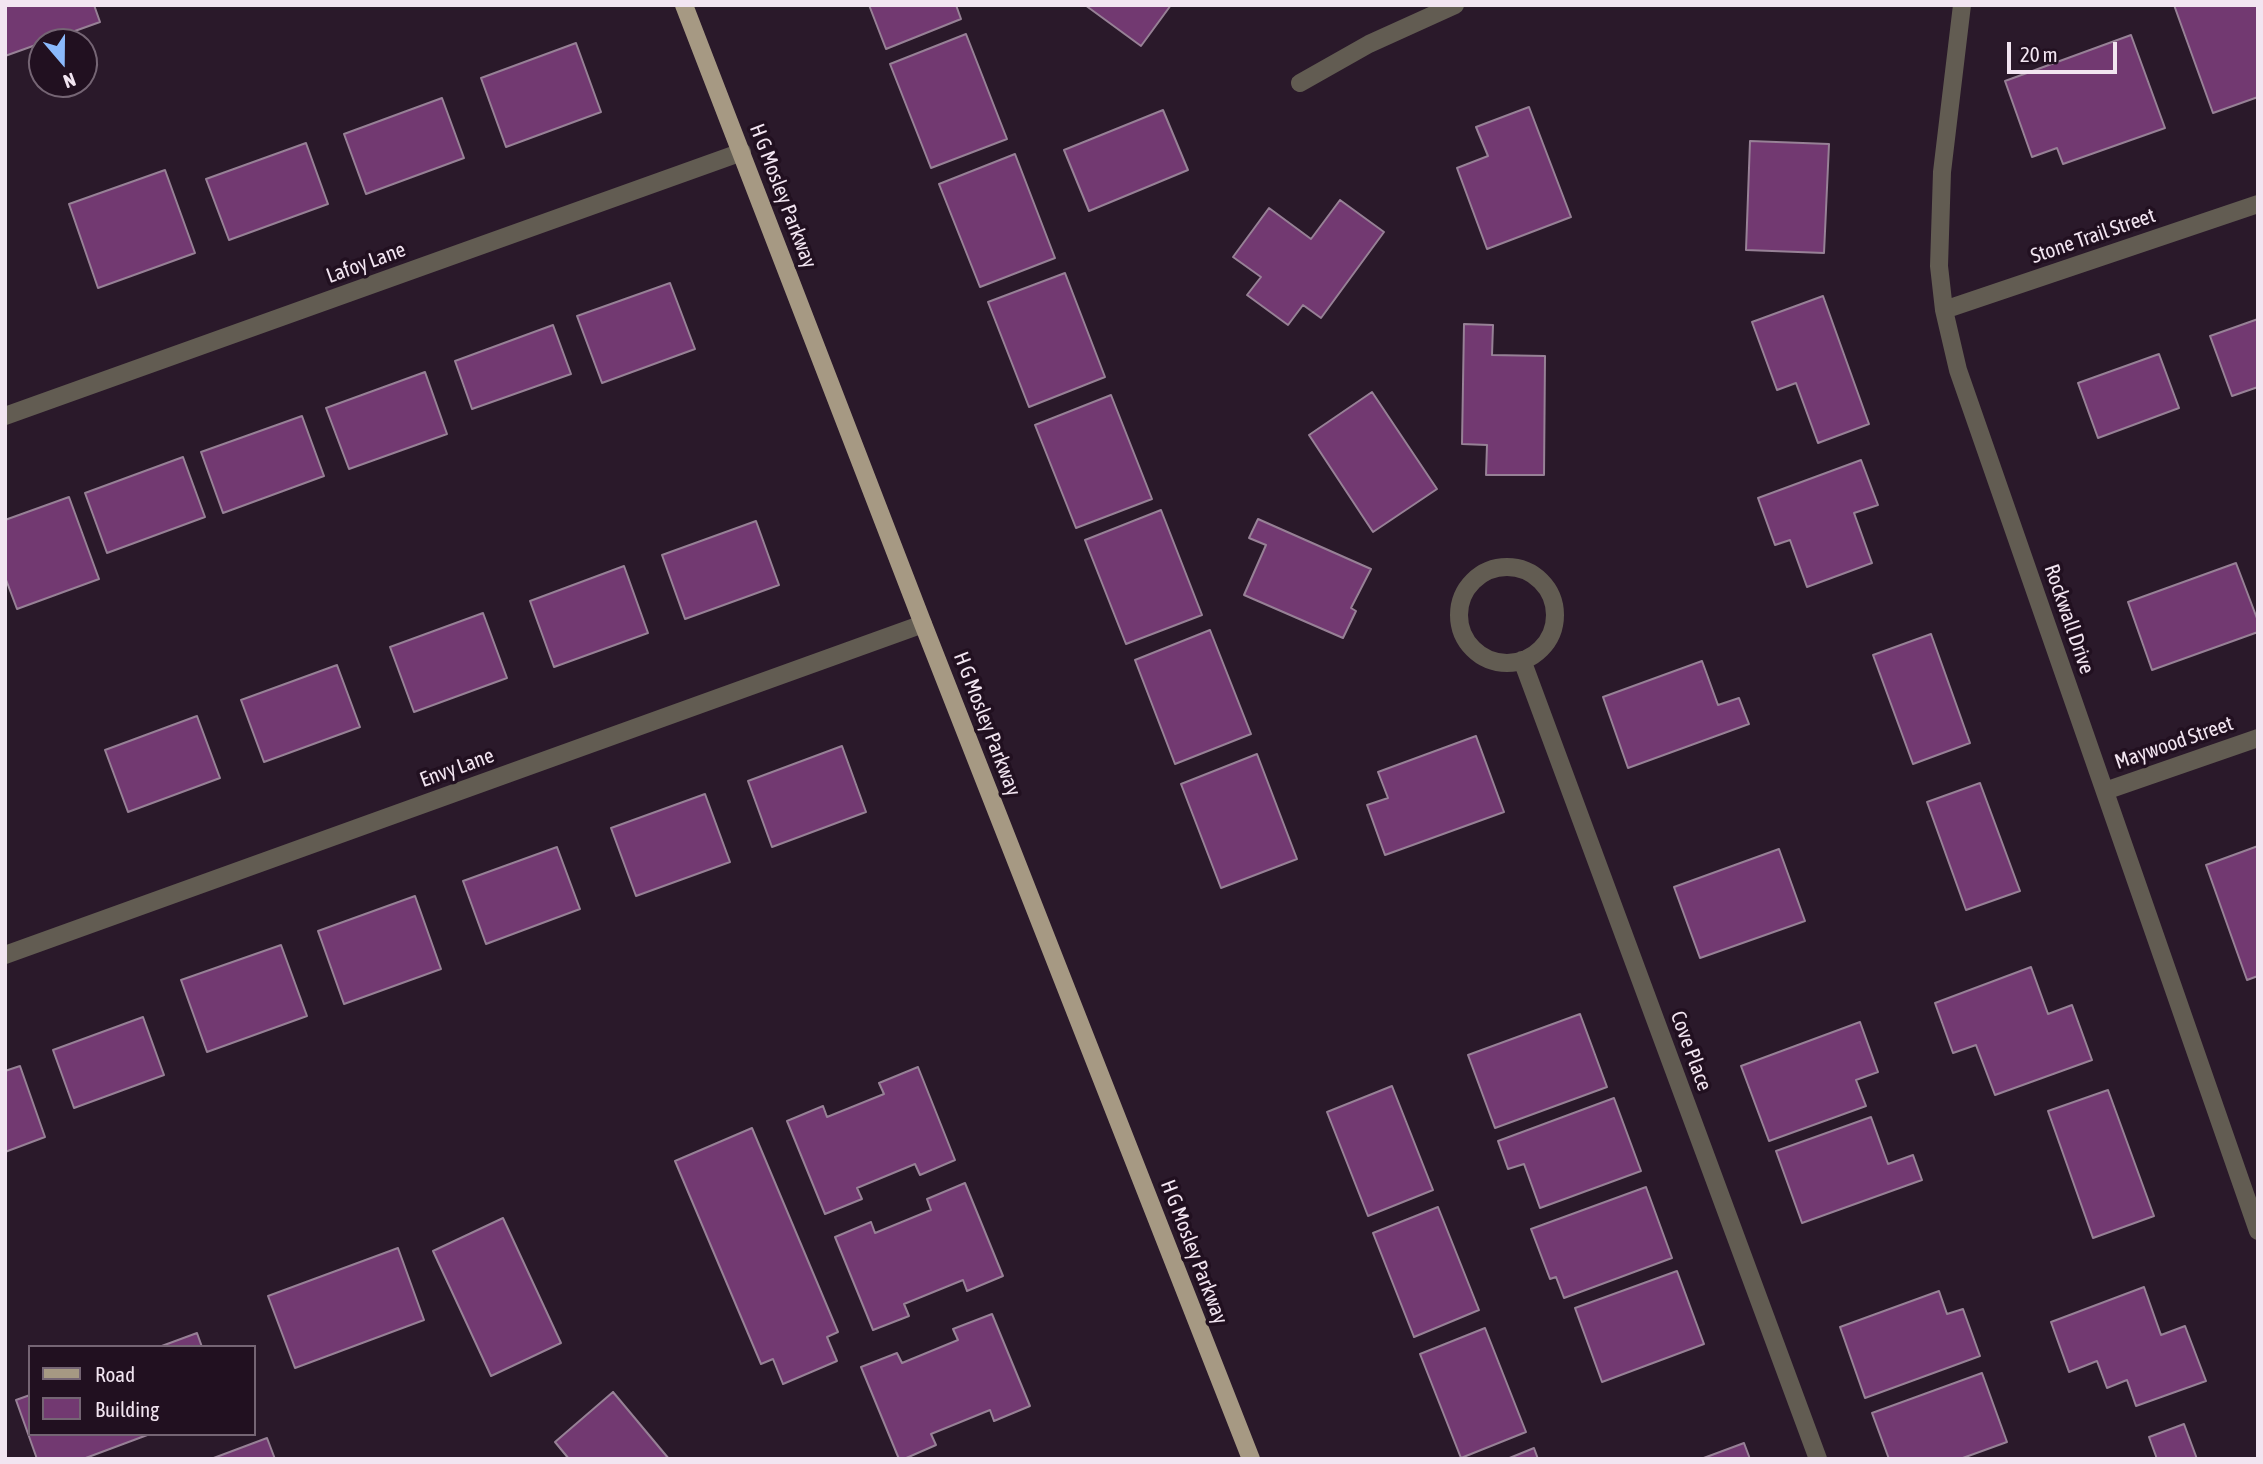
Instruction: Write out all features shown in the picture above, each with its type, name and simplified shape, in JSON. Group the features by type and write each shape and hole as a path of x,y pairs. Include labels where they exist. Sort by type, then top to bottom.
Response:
{"main road":[{"name":"H G Mosley Parkway","path":"684,5 923,624 1251,1459"}],"street":[{"path":"1300,83 1329,64 1455,5"},
{"name":"Rockwall Drive","path":"1962,5 1942,172 1939,266 1944,310 1958,370 2258,1231"},
{"name":"Lafoy Lane","path":"5,416 742,152"},
{"name":"Stone Trail Street","path":"1944,310 2258,204"},
{"path":"1503,567 1518,568 1538,579 1552,597 1553,628 1546,642 1535,653 1522,660 1490,660 1476,652 1465,639 1459,625 1459,608 1464,593 1474,580 1487,571 1503,567"},
{"name":"Envy Lane","path":"5,955 923,624"},
{"name":"Cove Place","path":"1522,660 1818,1459"},
{"name":"Maywood Street","path":"2105,791 2258,738"}],"building":[{"path":"5,5 94,5 100,22 83,28 28,28 28,48 5,56"},
{"path":"869,5 956,5 961,19 886,49"},
{"path":"1085,5 1171,5 1141,46"},
{"path":"2174,5 2258,5 2258,97 2213,113"},
{"path":"966,34 1007,139 931,168 890,64"},
{"path":"2131,35 2165,128 2063,164 2057,148 2032,157 2005,81"},
{"path":"576,43 601,112 506,147 481,78"},
{"path":"442,98 464,158 366,194 344,134"},
{"path":"1529,107 1571,217 1487,249 1457,168 1488,156 1476,127"},
{"path":"1163,110 1188,170 1089,211 1064,150"},
{"path":"1750,141 1829,144 1824,253 1746,250"},
{"path":"306,143 328,204 229,240 206,179"},
{"path":"1015,154 1055,258 980,287 939,184"},
{"path":"165,170 195,253 98,288 69,204"},
{"path":"1340,200 1384,232 1321,318 1303,305 1288,325 1247,295 1261,277 1233,257 1269,208 1311,239"},
{"path":"1065,273 1105,377 1029,407 988,302"},
{"path":"670,283 695,349 602,383 577,316"},
{"path":"1823,296 1869,424 1818,443 1796,383 1777,390 1752,322"},
{"path":"2258,319 2258,387 2232,396 2210,336"},
{"path":"1464,324 1493,325 1492,355 1545,356 1544,475 1486,475 1487,445 1462,444"},
{"path":"553,325 571,374 472,409 455,361"},
{"path":"2159,354 2179,408 2098,438 2078,383"},
{"path":"425,372 447,434 349,469 326,408"},
{"path":"1372,392 1437,489 1373,532 1309,435"},
{"path":"1111,395 1152,499 1076,528 1035,425"},
{"path":"302,416 324,476 223,513 201,452"},
{"path":"183,457 205,517 107,553 85,493"},
{"path":"1861,460 1878,505 1854,513 1872,563 1807,587 1790,540 1775,545 1758,498"},
{"path":"69,497 99,579 17,609 5,577 5,520"},
{"path":"1161,510 1202,615 1126,644 1085,540"},
{"path":"1258,519 1371,569 1351,608 1356,611 1343,638 1244,595 1266,545 1249,538"},
{"path":"756,521 779,585 685,619 662,555"},
{"path":"2236,563 2258,621 2258,632 2152,670 2128,602"},
{"path":"624,566 648,633 554,667 530,601"},
{"path":"483,613 507,678 414,712 390,647"},
{"path":"1210,630 1251,734 1175,764 1135,660"},
{"path":"1931,634 1970,743 1913,764 1873,655"},
{"path":"1702,661 1718,705 1739,698 1749,724 1628,768 1603,697"},
{"path":"337,665 360,727 264,762 241,700"},
{"path":"197,716 220,778 128,812 105,750"},
{"path":"1476,736 1504,812 1385,855 1367,805 1388,798 1378,772"},
{"path":"842,746 866,812 772,847 748,781"},
{"path":"1257,754 1297,859 1221,888 1181,784"},
{"path":"1980,783 2020,891 1966,910 1927,802"},
{"path":"705,794 730,862 636,896 611,828"},
{"path":"2258,846 2258,976 2247,980 2206,865"},
{"path":"557,847 580,909 486,944 463,881"},
{"path":"1779,849 1805,921 1700,958 1674,887"},
{"path":"415,896 441,969 344,1004 318,931"},
{"path":"281,945 307,1016 207,1052 181,980"},
{"path":"2031,967 2048,1014 2072,1005 2092,1060 1995,1095 1976,1045 1953,1053 1935,1003"},
{"path":"1580,1014 1607,1087 1495,1128 1468,1055"},
{"path":"143,1017 164,1075 74,1108 53,1050"},
{"path":"1860,1022 1878,1072 1856,1080 1866,1106 1769,1141 1741,1066"},
{"path":"20,1066 45,1137 5,1152 5,1071"},
{"path":"918,1067 955,1160 920,1175 915,1164 857,1188 862,1199 825,1214 787,1121 823,1106 827,1117 884,1094 879,1083"},
{"path":"1392,1086 1433,1190 1368,1216 1327,1112"},
{"path":"2108,1090 2154,1216 2093,1238 2048,1111"},
{"path":"1614,1098 1641,1171 1540,1208 1524,1164 1508,1169 1498,1141"},
{"path":"1871,1117 1888,1164 1913,1155 1922,1180 1802,1223 1776,1151"},
{"path":"752,1128 838,1332 827,1337 837,1361 783,1384 773,1359 761,1364 675,1161"},
{"path":"965,1183 1003,1276 967,1291 963,1280 904,1304 909,1316 873,1330 835,1237 871,1222 875,1233 931,1210 927,1199"},
{"path":"1646,1187 1672,1258 1564,1298 1556,1277 1550,1279 1531,1229"},
{"path":"1438,1207 1479,1310 1414,1337 1373,1233"},
{"path":"503,1218 561,1343 491,1376 433,1251"},
{"path":"398,1248 424,1320 295,1368 268,1296"},
{"path":"1677,1271 1704,1344 1602,1382 1575,1308"},
{"path":"2144,1287 2161,1335 2185,1326 2206,1381 2136,1406 2127,1380 2107,1388 2097,1361 2069,1372 2051,1322"},
{"path":"1939,1291 1947,1314 1963,1309 1980,1356 1865,1398 1840,1327"},
{"path":"992,1314 1030,1406 994,1421 990,1410 931,1434 936,1445 899,1459 861,1367 897,1353 902,1363 958,1340 953,1329"},
{"path":"1485,1328 1526,1432 1461,1458 1420,1354"},
{"path":"197,1333 201,1345 164,1345"},
{"path":"1982,1373 2007,1442 1960,1459 1889,1459 1872,1413"},
{"path":"613,1392 669,1459 569,1459 555,1442"},
{"path":"28,1396 28,1434 16,1400"},
{"path":"2184,1424 2197,1459 2157,1459 2149,1437"},
{"path":"29,1436 145,1436 83,1459 37,1459"},
{"path":"267,1438 275,1459 211,1459"},
{"path":"1744,1443 1750,1459 1701,1459"},
{"path":"1534,1448 1538,1459 1507,1459"}]}
